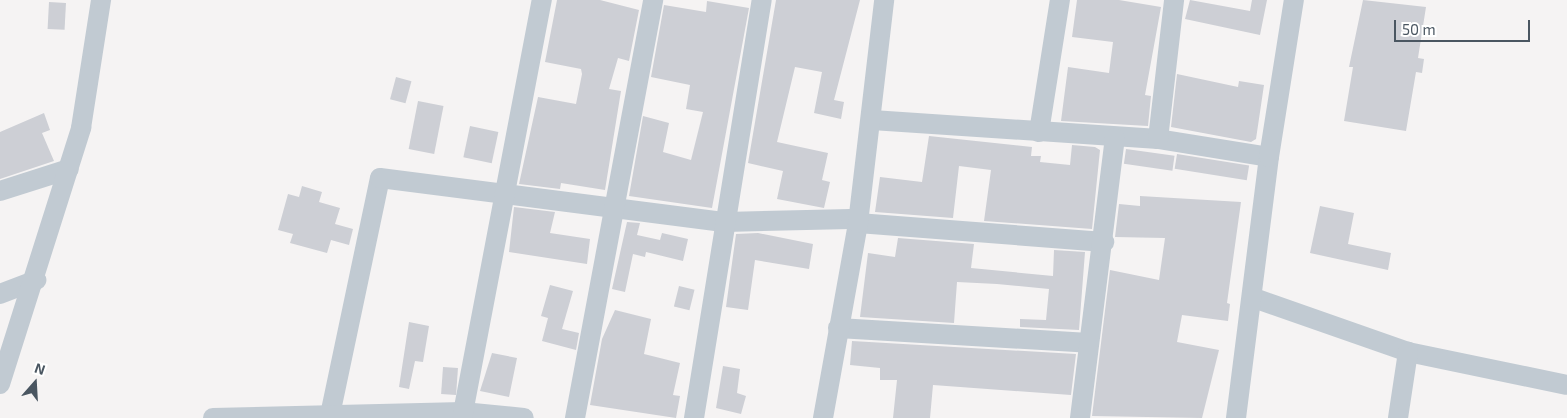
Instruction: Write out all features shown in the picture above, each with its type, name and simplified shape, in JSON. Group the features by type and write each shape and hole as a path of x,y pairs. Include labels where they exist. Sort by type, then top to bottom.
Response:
{"street":[{"path":"0,384 36,280 81,128 101,0"},
{"path":"462,415 542,0"},
{"path":"575,418 612,209 653,0"},
{"path":"694,418 762,0"},
{"path":"823,418 858,223 872,120 884,0"},
{"path":"1039,132 1060,0"},
{"path":"1158,140 1174,0"},
{"path":"1236,418 1254,298 1269,157 1294,0"},
{"path":"872,120 1158,140 1269,157"},
{"path":"1080,418 1104,242 1115,138"},
{"path":"0,191 69,169"},
{"path":"338,416 380,178 504,197 725,222 851,219 858,223 1104,242"},
{"path":"0,294 36,280"},
{"path":"1254,298 1408,352 1567,385"},
{"path":"838,328 1089,343"},
{"path":"1398,418 1408,352"},
{"path":"213,418 462,415 524,418"}],"building":[{"path":"557,0 600,0 639,10 629,61 618,58 609,89 621,91 605,190 561,183 560,189 519,184 538,97 576,104 582,74 581,69 545,62"},
{"path":"776,0 860,0 834,100 844,102 841,119 814,113 822,72 795,67 777,142 828,153 822,180 830,182 824,208 777,199 783,171 748,163"},
{"path":"1077,0 1119,0 1161,7 1145,95 1151,96 1148,126 1061,121 1068,67 1109,73 1113,42 1072,37"},
{"path":"1190,0 1250,11 1252,0 1267,0 1260,35 1185,19"},
{"path":"1363,0 1426,7 1418,58 1424,59 1422,73 1416,72 1406,131 1344,121 1353,67 1349,67"},
{"path":"707,1 749,8 712,208 629,196 643,116 669,123 663,152 691,160 703,112 686,109 690,85 651,77 664,5 706,12"},
{"path":"49,2 66,3 65,30 48,29"},
{"path":"1177,74 1238,87 1239,81 1264,85 1256,139 1251,142 1171,127"},
{"path":"396,77 411,81 406,103 390,99"},
{"path":"418,101 444,106 434,154 409,149"},
{"path":"44,113 50,130 42,133 54,161 0,179 0,132"},
{"path":"470,126 498,132 492,163 463,157"},
{"path":"929,136 1032,147 1031,156 1041,156 1040,162 1070,165 1072,145 1095,147 1100,150 1092,229 984,221 991,170 959,166 953,218 875,212 880,177 922,182"},
{"path":"1126,149 1175,156 1172,171 1124,164"},
{"path":"1177,154 1249,165 1247,180 1175,169"},
{"path":"302,186 322,192 319,202 340,208 335,224 353,229 349,245 331,240 327,253 290,243 293,234 278,230 288,194 299,197"},
{"path":"1140,196 1241,202 1227,303 1230,304 1228,321 1182,315 1177,342 1219,350 1202,418 1092,416 1110,270 1159,280 1165,238 1115,237 1119,204 1140,206"},
{"path":"1320,206 1354,213 1348,244 1391,253 1388,270 1310,253"},
{"path":"514,207 555,212 550,233 590,239 587,264 509,252"},
{"path":"627,222 640,223 637,235 660,240 662,233 688,239 683,261 646,252 645,257 633,254 625,292 612,289"},
{"path":"758,233 813,244 809,269 755,260 748,310 726,307 736,234"},
{"path":"898,238 974,244 971,268 1053,276 1054,250 1085,252 1079,330 1020,327 1020,319 1046,320 1049,289 997,284 957,282 954,323 860,317 868,253 895,257"},
{"path":"550,285 573,291 562,329 579,333 576,350 542,341 548,318 541,316"},
{"path":"679,286 695,290 689,310 674,306"},
{"path":"615,310 651,319 644,354 680,363 673,395 680,396 676,418 590,405 602,339"},
{"path":"409,322 429,326 423,362 415,361 409,389 399,387"},
{"path":"852,341 1076,354 1071,395 933,385 930,418 893,418 897,380 880,380 880,368 850,365"},
{"path":"492,353 517,358 509,397 480,391"},
{"path":"723,366 740,369 737,393 746,396 741,414 716,408"},
{"path":"443,367 458,368 456,395 441,394"}]}
